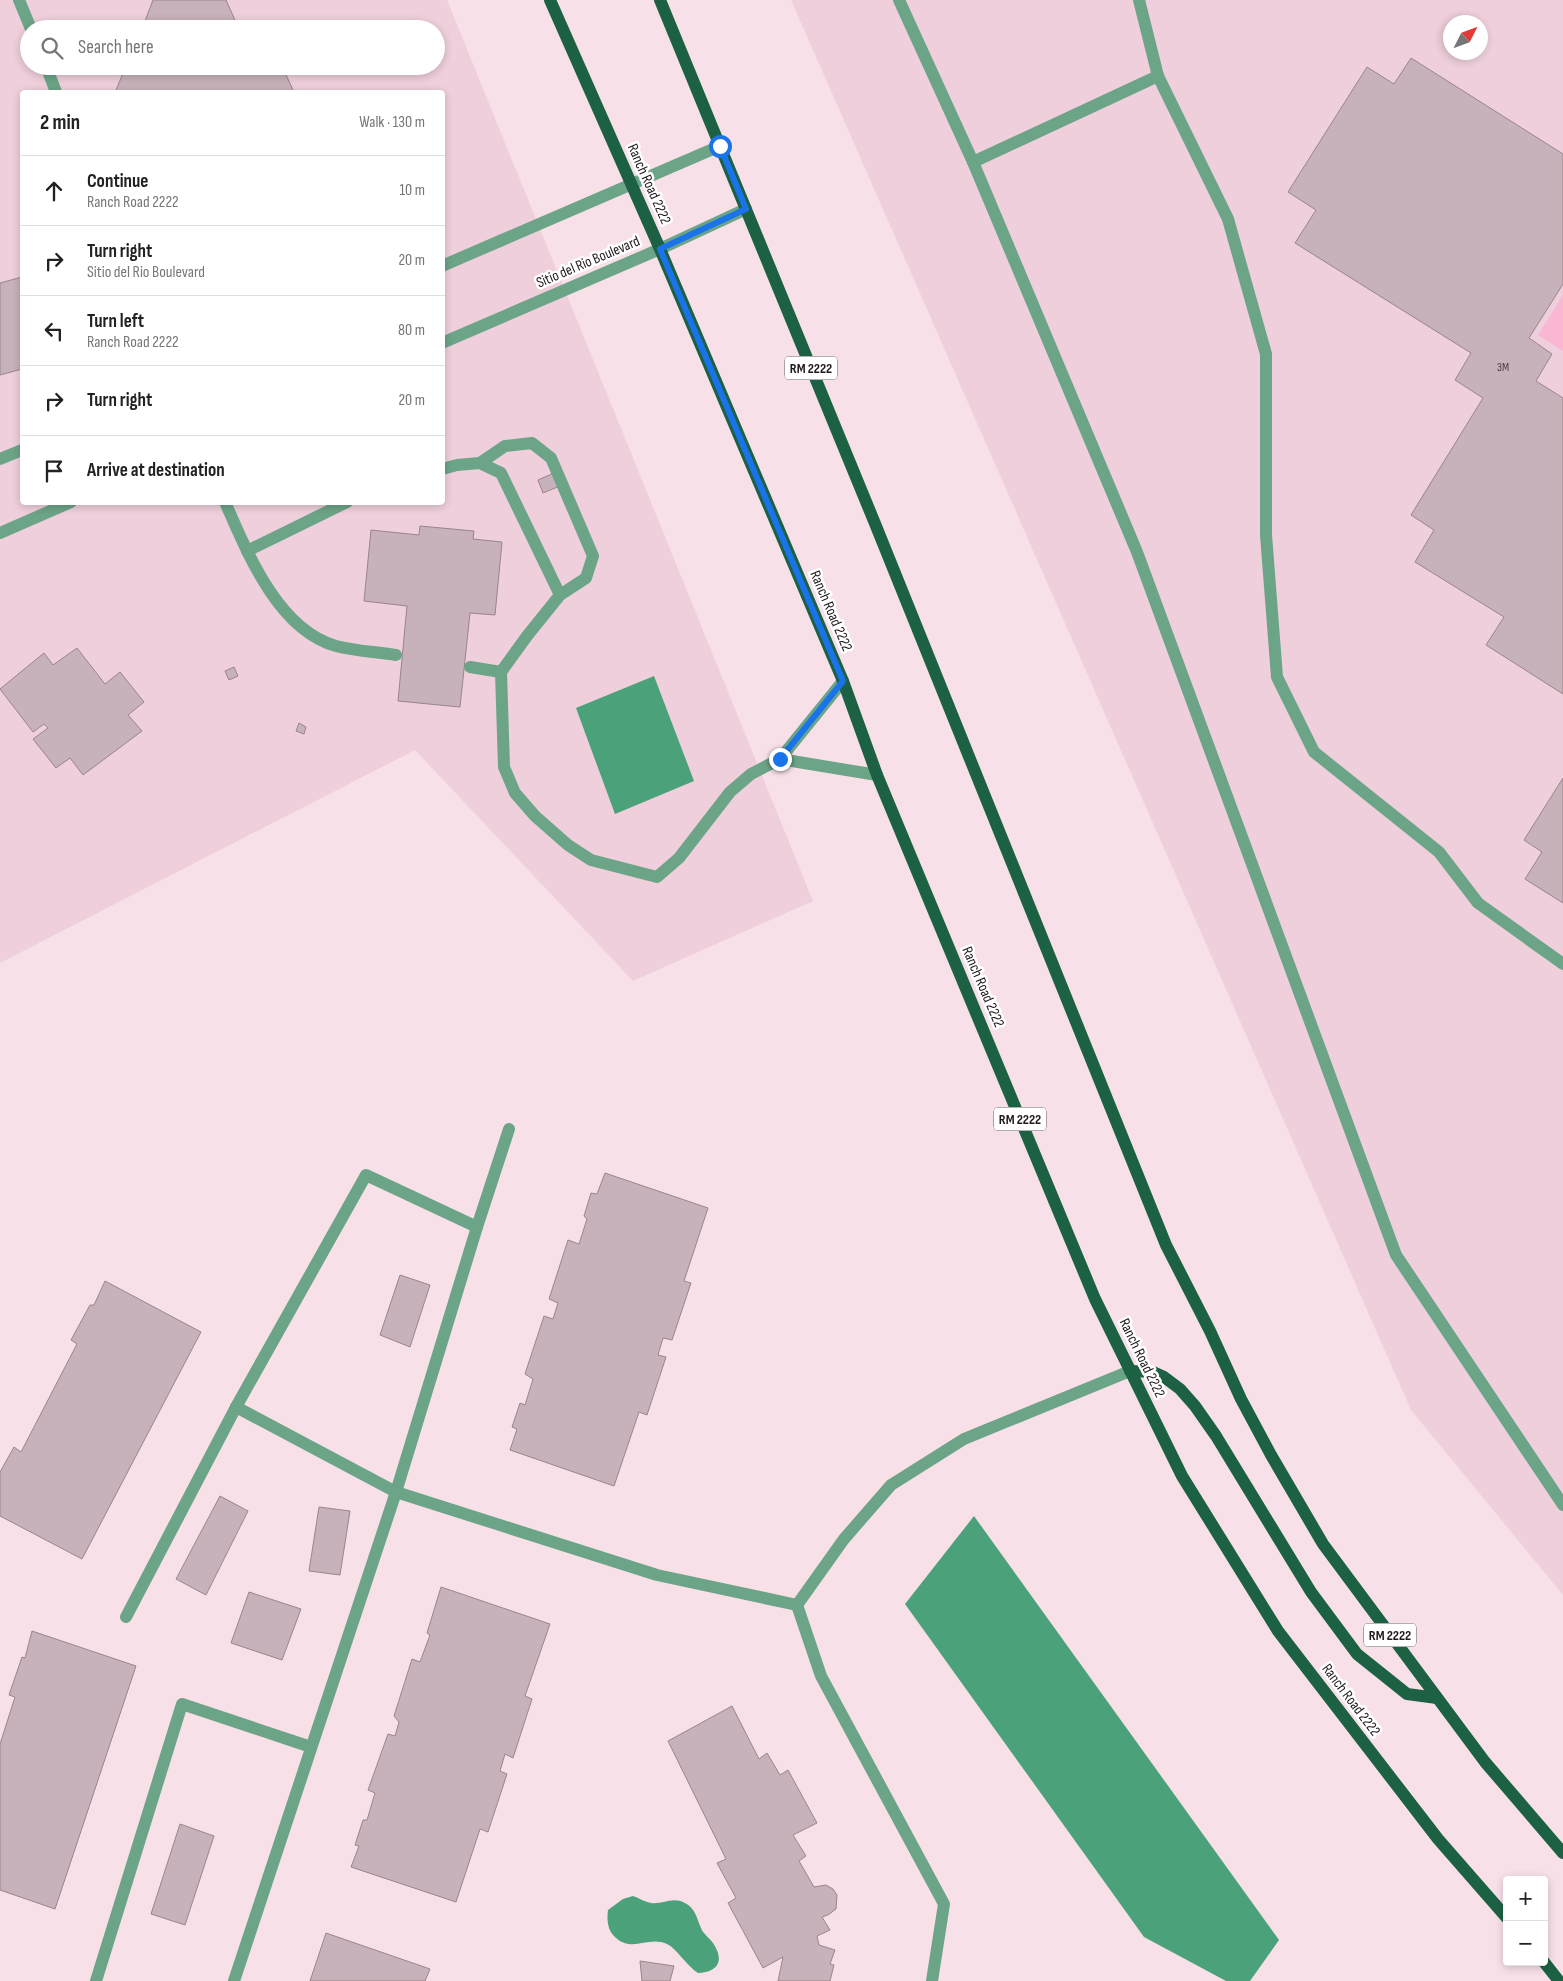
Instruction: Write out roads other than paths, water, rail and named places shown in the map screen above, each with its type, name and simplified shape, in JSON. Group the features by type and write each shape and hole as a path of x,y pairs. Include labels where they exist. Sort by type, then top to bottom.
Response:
{"main road":[{"name":"Ranch Road 2222","path":"550,0 660,249 843,681 878,775 1095,1299 1182,1476 1278,1631 1438,1839 1503,1913"},
{"name":"RM 2222","path":"660,0 1166,1245 1210,1331 1241,1399 1323,1544 1486,1762 1563,1853"},
{"path":"1130,1371 1153,1372 1164,1377 1180,1389 1195,1406 1216,1436 1311,1592 1357,1654 1407,1694 1437,1698"},
{"path":"1547,1966 1559,1981"}],"street":[{"path":"19,0 27,20"},
{"path":"899,0 973,162 1137,552 1396,1255 1563,1505"},
{"path":"1139,0 1158,76 1228,219 1266,354 1266,535 1277,677 1314,752 1439,852 1478,903 1563,964"},
{"path":"49,75 55,90"},
{"path":"973,162 1158,76"},
{"path":"445,265 720,146"},
{"name":"Sitio del Rio Boulevard","path":"445,342 660,249 746,209"},
{"path":"445,468 480,463 505,446 532,443 551,458 593,556 586,578 560,595 526,636 501,672 504,767 515,793 535,816 568,845 591,860 658,877 679,858 730,792 751,774 780,759 843,681"},
{"path":"0,459 20,451"},
{"path":"480,463 501,473 560,595"},
{"path":"0,533 64,505"},
{"path":"226,505 247,551 277,601 301,628 335,645 396,655"},
{"path":"247,551 341,505"},
{"path":"470,666 501,672"},
{"path":"780,759 878,775"},
{"path":"234,1981 396,1492 509,1129"},
{"path":"126,1617 236,1407 366,1175 477,1228"},
{"path":"797,1605 844,1539 891,1485 964,1439 1130,1371"},
{"path":"236,1407 396,1492 656,1575 797,1605"},
{"path":"797,1605 821,1676 944,1904 932,1981"},
{"path":"96,1981 182,1704 311,1747"}]}
